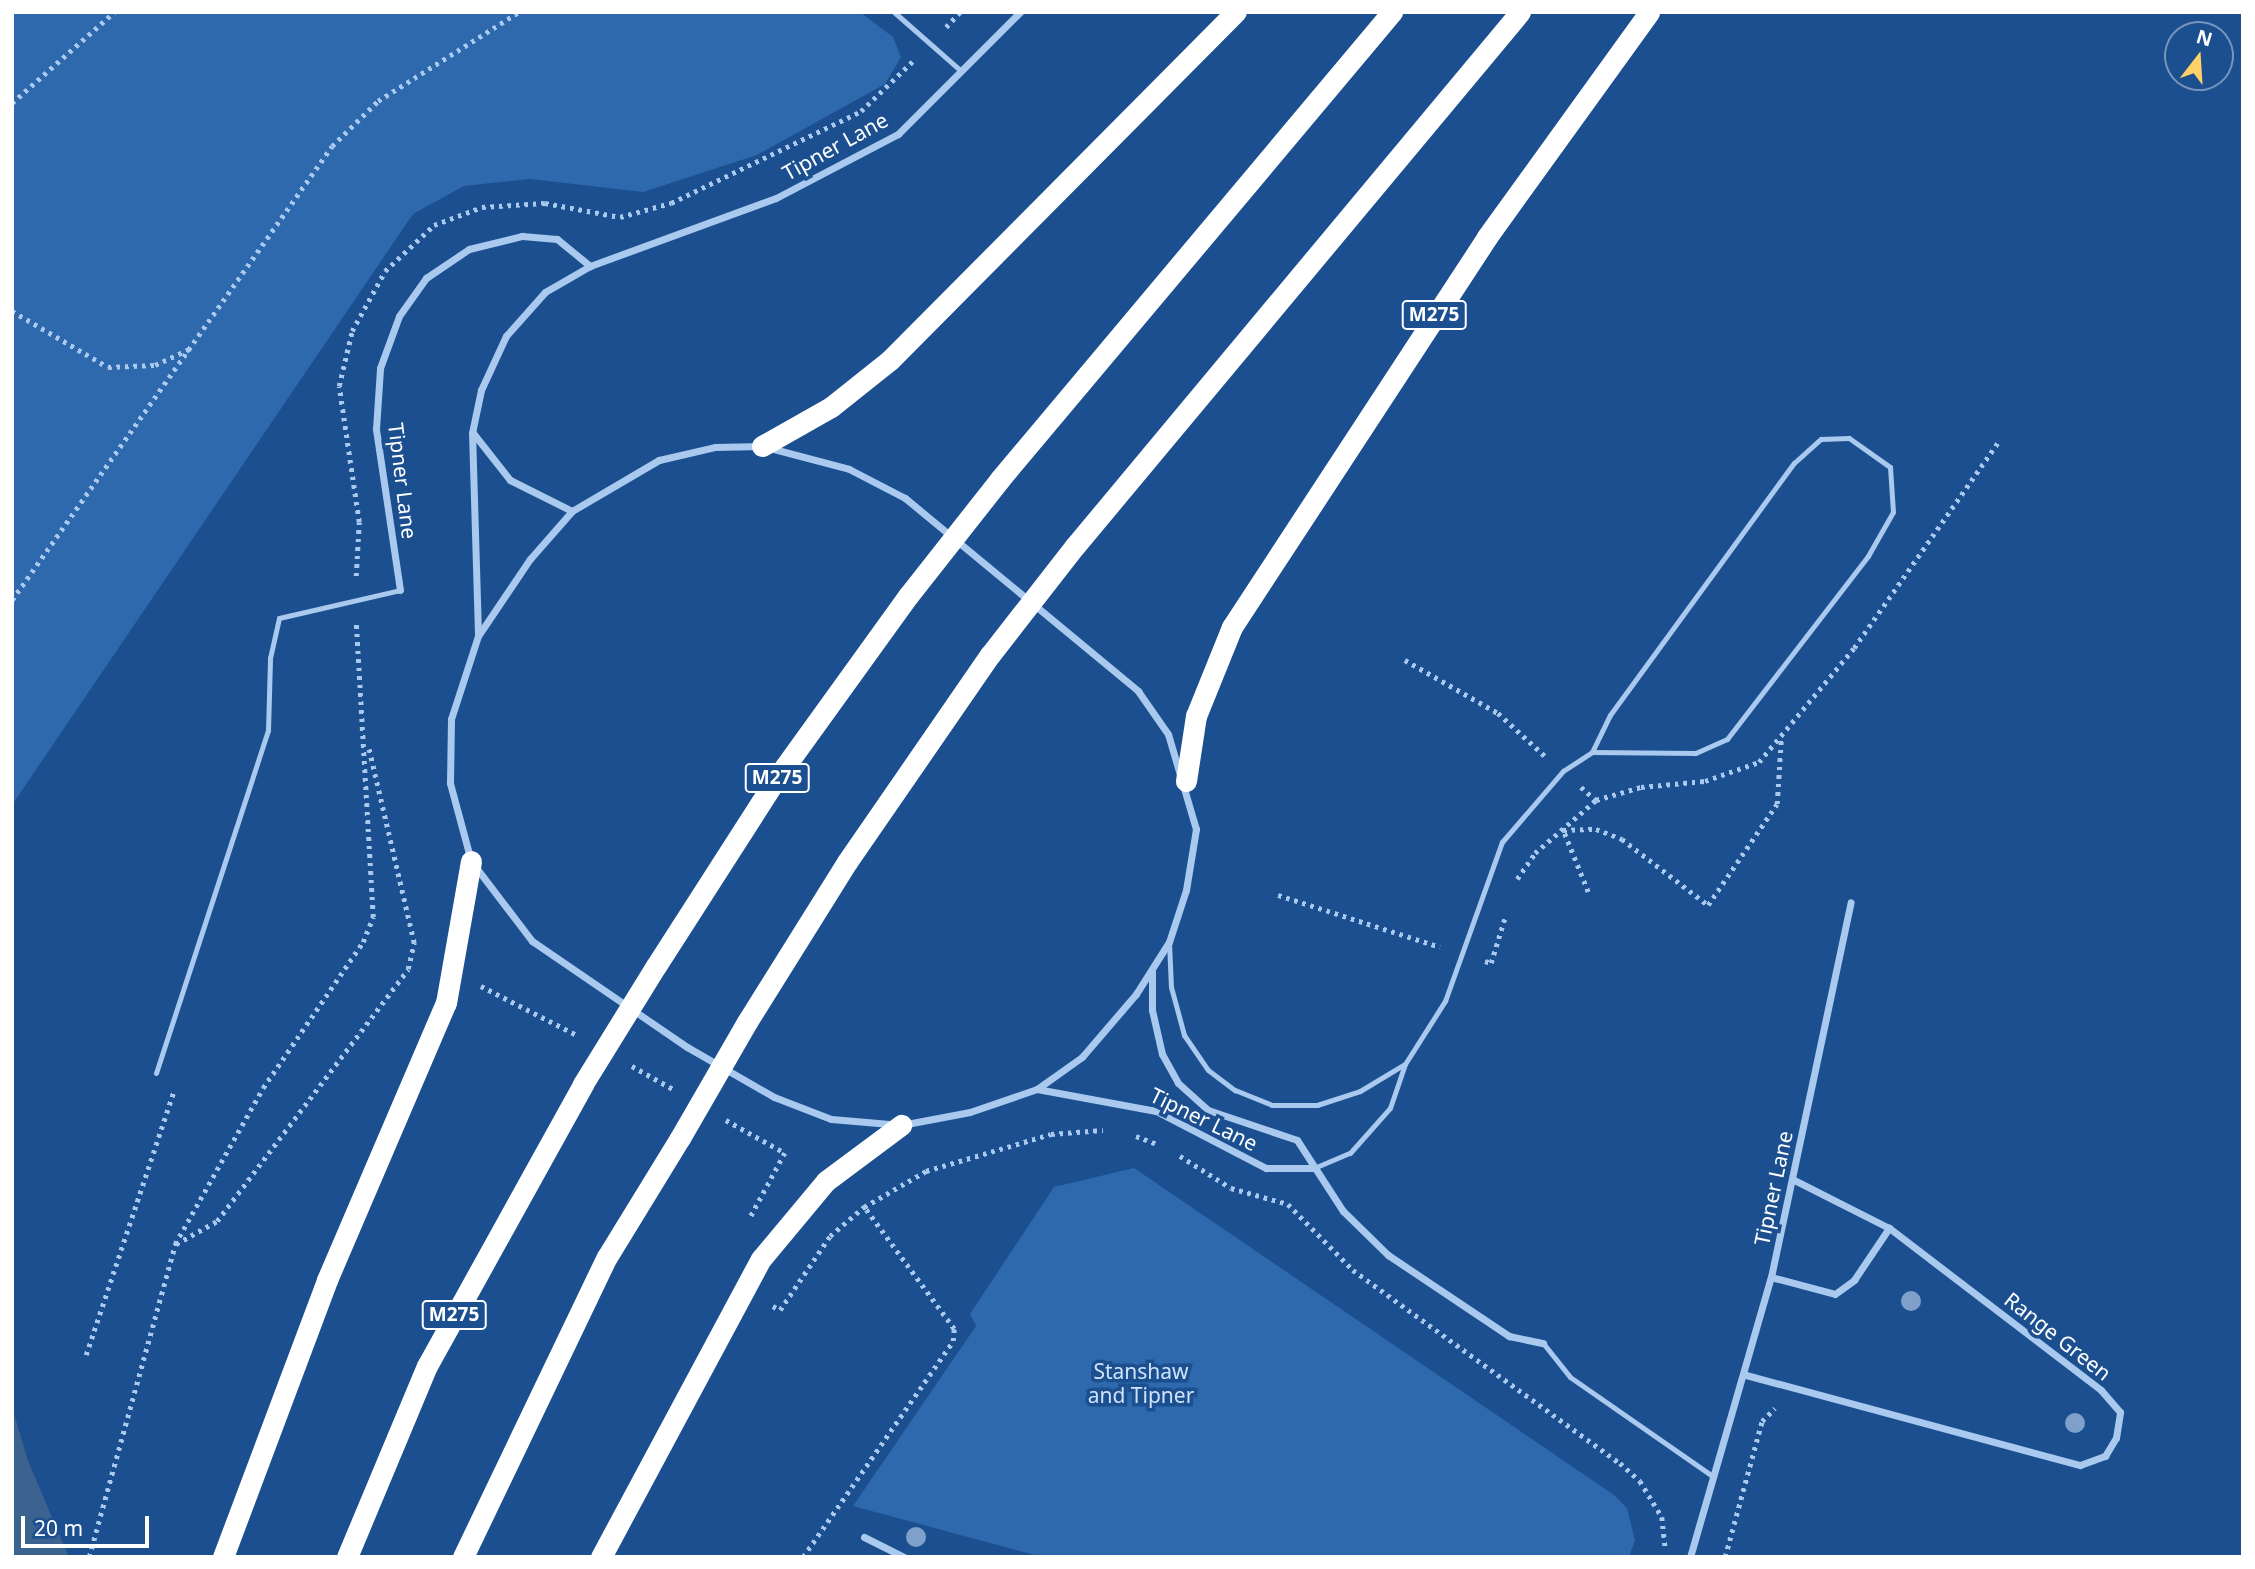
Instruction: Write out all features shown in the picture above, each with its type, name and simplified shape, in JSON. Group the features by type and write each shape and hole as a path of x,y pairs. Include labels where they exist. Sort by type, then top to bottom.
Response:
{"highway":[{"path":"762,446 831,407 890,360 1236,12"},
{"name":"M275","path":"347,1557 427,1366 583,1084 776,779 908,596 1000,479 1392,12"},
{"path":"463,1557 607,1257 747,1022 847,862 990,655 1075,546 1520,12"},
{"name":"M275","path":"1186,781 1196,716 1232,626 1487,237 1649,12"},
{"path":"223,1557 327,1280 454,980 471,861"},
{"path":"601,1557 744,1292 800,1208 901,1125"}],"street":[{"name":"Tipner Lane","path":"478,636 472,433 481,390 506,336 545,292 590,267 776,198 898,134 1020,12"},
{"name":"Tipner Lane","path":"400,590 376,429 380,368 399,316 426,278 469,249 522,236 557,239 590,267"},
{"path":"472,433 510,480 572,511"},
{"path":"762,446 849,469 905,498 1138,691 1168,734 1186,781 1196,829 1186,890 1169,942 1152,968 1082,1057 1037,1089 970,1112 901,1125 831,1119 774,1097 687,1047 532,940 471,861 450,783 451,719 478,636 572,511 659,460 715,447 762,446"},
{"name":"Tipner Lane","path":"1690,1557 1746,1375 1771,1277 1794,1180 1851,902"},
{"name":"Tipner Lane","path":"1152,968 1152,1010 1162,1054 1178,1083 1208,1110 1297,1140 1343,1211 1388,1255 1509,1336 1543,1343"},
{"name":"Tipner Lane","path":"1037,1089 1156,1111 1266,1168 1314,1168"},
{"name":"Range Green","path":"1746,1375 2080,1465 2105,1456 2120,1412 2101,1390 1889,1228 1794,1180"},
{"path":"1771,1277 1835,1294 1854,1280 1889,1228"},
{"path":"864,1537 904,1557"}],"lane":[{"path":"894,12 960,70"},
{"path":"1314,1168 1350,1153 1390,1108 1405,1064 1445,1001 1502,842 1563,771 1592,752 1610,715 1794,463 1821,439 1849,438 1890,467 1893,512 1868,556 1727,738 1695,752 1592,752"},
{"path":"156,1073 268,731 270,658 279,618 400,590"},
{"name":"Tipner Lane","path":"1169,942 1171,987 1184,1035 1208,1070 1235,1090 1272,1105 1317,1105 1360,1091 1405,1064"},
{"name":"Tipner Lane","path":"1543,1343 1570,1377 1714,1477"}],"path":[{"path":"12,103 114,12"},
{"path":"12,600 332,146 397,87 519,12"},
{"path":"12,311 108,367 155,365 189,349"},
{"path":"1405,660 1498,713 1596,800"},
{"path":"89,1557 175,1244 217,1221 408,969 414,943 365,732"},
{"path":"1588,892 1563,830 1596,829 1622,839 1708,905 1777,804 1782,738"},
{"path":"1278,895 1491,963"},
{"path":"408,969 496,990 581,1037"},
{"path":"629,1065 677,1092"},
{"path":"86,1355 176,1085"},
{"path":"713,1112 785,1153 742,1232"},
{"path":"744,1292 780,1310 830,1236 864,1207 926,1171 1051,1133 1108,1131"},
{"path":"1131,1134 1167,1147 1231,1188 1288,1204 1353,1270 1620,1463 1640,1481 1662,1517 1665,1557"},
{"path":"803,1557 953,1341 954,1329 864,1207"},
{"path":"1725,1557 1762,1420 1773,1414"}],"green space":[{"path":"12,12 860,12 893,37 901,57 885,84 757,155 643,192 530,179 464,186 413,214 12,805"},
{"name":"Stanshaw and Tipner","path":"1134,1168 1614,1495 1627,1508 1635,1540 1629,1557 1042,1557 853,1506 976,1326 970,1314 1054,1187"}],"shaded area":[{"path":"12,1407 28,1461 69,1557 12,1557"}]}
